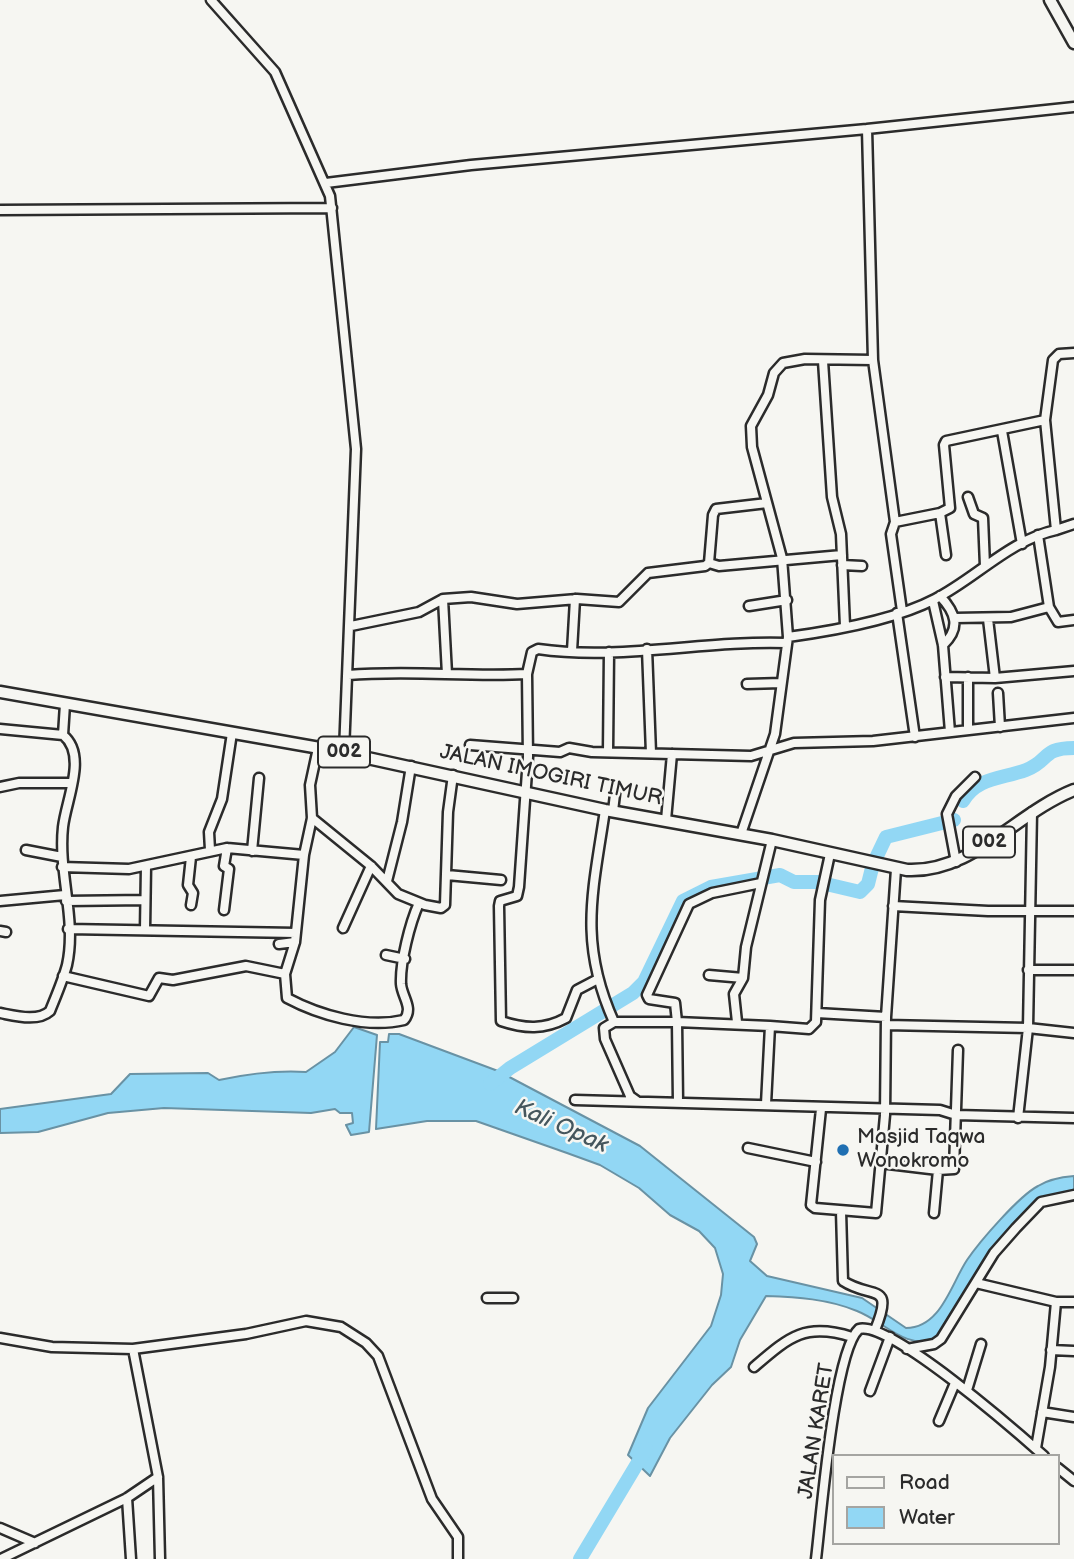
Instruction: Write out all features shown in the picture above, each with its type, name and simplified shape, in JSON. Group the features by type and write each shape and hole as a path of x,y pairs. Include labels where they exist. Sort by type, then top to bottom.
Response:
{"main road":[{"path":"1050,0 1074,43"},
{"name":"JALAN IMOGIRI TIMUR","path":"0,692 344,752 609,810 772,840 896,869 927,871 956,862 1032,812 1074,790"}],"street":[{"path":"211,0 275,72 326,183 331,208 356,449 344,752"},
{"path":"326,183 471,165 1074,107"},
{"path":"867,129 873,360 895,522 891,534 915,737"},
{"path":"0,210 331,208"},
{"path":"1056,530 1045,421 1053,360 1059,354 1074,353"},
{"path":"741,834 770,752 787,640 787,600 782,558 752,447 751,426 768,395 777,368 790,360 873,360"},
{"path":"823,361 832,497 837,513 842,555 845,626"},
{"path":"895,522 940,513 950,508 944,445 946,441 1045,421"},
{"path":"1002,431 1022,544"},
{"path":"968,497 974,514 982,518 985,566"},
{"path":"709,563 714,512 720,508 767,503"},
{"path":"940,513 946,555"},
{"path":"598,979 577,990 566,1018 551,1027 542,1029 501,1021 499,906 500,901 517,896 519,891 528,749 527,674 534,650 609,652 787,640 899,612 936,598 1038,535 1074,524"},
{"path":"1038,535 1049,607 1058,622 1074,620"},
{"path":"351,626 419,612 443,599 487,597 498,603 517,604 575,599 619,603 648,573 705,566 709,563 719,566 782,558 842,555"},
{"path":"842,565 862,566"},
{"path":"936,598 955,618 988,619 1049,607"},
{"path":"936,598 950,732"},
{"path":"443,599 447,674"},
{"path":"572,651 575,599"},
{"path":"749,606 787,600"},
{"path":"943,645 954,631 955,618"},
{"path":"988,619 995,678"},
{"path":"647,649 651,753"},
{"path":"608,752 609,652"},
{"path":"945,677 995,678 1074,671"},
{"path":"348,675 395,672 527,674"},
{"path":"968,677 968,730"},
{"path":"747,684 781,683"},
{"path":"998,693 1000,727"},
{"path":"0,1013 38,1019 45,1016 50,1011 67,965 68,929 62,857 63,824 71,783 73,750 63,735 65,704"},
{"path":"470,745 737,757 770,752 794,743 873,741 1074,718"},
{"path":"0,729 63,735"},
{"path":"210,850 209,831 222,799 232,733"},
{"path":"318,748 310,785 312,818 304,855 296,938 285,974 285,995 292,1001 329,1017 389,1024 404,1020 408,1016 408,1002 401,983 412,920 419,903"},
{"path":"666,820 672,754"},
{"path":"387,881 411,766"},
{"path":"312,818 371,866 398,894 419,903 443,907 447,875 448,812 453,775"},
{"path":"956,862 947,819 956,796 975,777"},
{"path":"252,851 259,778"},
{"path":"0,787 19,783 71,783"},
{"path":"613,1019 598,979 590,939 589,908 616,786"},
{"path":"1018,1118 1028,1028 1032,812"},
{"path":"737,1022 734,994 743,978 746,947 772,840"},
{"path":"224,910 229,869 224,866 227,848"},
{"path":"62,867 114,870 146,866 227,848 304,855"},
{"path":"26,850 62,857"},
{"path":"636,1101 630,1096 605,1038 604,1028 613,1019 737,1022 809,1029 815,1024 820,900 830,853"},
{"path":"191,857 188,886 193,894 191,905"},
{"path":"145,930 146,866"},
{"path":"343,928 371,866"},
{"path":"821,1109 811,1205 815,1208 876,1213 885,1110 886,1021 896,869"},
{"path":"447,875 501,880"},
{"path":"678,1102 677,1022 674,1003 649,999 647,995 682,915 697,898 761,880"},
{"path":"0,901 66,898 145,900"},
{"path":"893,906 1031,912 1074,911"},
{"path":"68,929 296,938"},
{"path":"279,944 296,938"},
{"path":"386,955 405,959"},
{"path":"62,976 149,996 159,978 173,980 246,966 285,974"},
{"path":"1028,970 1074,970"},
{"path":"709,975 743,978"},
{"path":"817,1013 886,1021 1074,1033"},
{"path":"766,1104 770,1026"},
{"path":"880,1163 938,1170 951,1170 955,1166 958,1050"},
{"path":"575,1100 766,1104 821,1109 940,1110 956,1115 1074,1118"},
{"path":"748,1148 816,1162"},
{"path":"934,1213 938,1170"},
{"path":"907,1349 934,1344 941,1339 995,1251 1041,1202 1074,1195"},
{"path":"841,1211 843,1281 877,1292 883,1299 884,1309 877,1326 967,1390 1042,1454"},
{"path":"976,1283 1056,1302 1074,1302"},
{"path":"487,1298 513,1298"},
{"path":"1035,1448 1056,1302"},
{"path":"0,1338 52,1347 133,1349 246,1334 306,1321 341,1327 372,1348 384,1368 432,1499 458,1537 458,1559"},
{"name":"JALAN KARET","path":"816,1559 836,1399 852,1337 862,1328 877,1326"},
{"path":"754,1367 780,1344 804,1332 821,1330 852,1337"},
{"path":"870,1391 890,1336"},
{"path":"967,1390 981,1344"},
{"path":"133,1349 158,1477 160,1559"},
{"path":"1051,1350 1074,1351"},
{"path":"939,1421 954,1383"},
{"path":"1042,1412 1074,1417"},
{"path":"1060,1470 1074,1481"},
{"path":"1,1559 13,1557 35,1543 127,1498 158,1477"},
{"path":"127,1498 131,1559"},
{"path":"0,1528 35,1543"}],"water":[{"path":"354,1027 377,1035 369,1132 351,1135 346,1125 353,1123 352,1113 340,1113 335,1109 311,1113 164,1108 108,1113 38,1132 0,1133 0,1109 111,1094 130,1074 208,1073 219,1080 262,1073 306,1072 335,1052"},
{"path":"389,1034 399,1034 498,1071 640,1146 754,1237 757,1244 750,1261 767,1276 862,1298 906,1328 928,1321 936,1313 973,1252 1000,1220 1030,1191 1051,1180 1074,1176 1074,1196 1044,1204 993,1249 936,1340 925,1342 904,1338 857,1311 824,1301 766,1296 740,1340 731,1367 712,1385 670,1438 650,1476 628,1455 648,1408 711,1326 721,1295 723,1274 715,1248 699,1231 670,1215 639,1188 600,1165 476,1121 427,1121 376,1129 380,1042 388,1042"}],"waterway":[{"path":"963,801 975,787 983,783 1026,770 1056,750 1074,748"},
{"path":"876,858 886,837 954,820"},
{"path":"826,884 860,892 868,884 872,868"},
{"path":"490,1084 510,1068 633,993 644,982 683,901 711,887 780,875 794,882 821,882"},
{"name":"Kali Opak","path":"580,1559 646,1449"}],"place":[{"name":"Masjid Taqwa Wonokromo","path":"843,1150"}]}
